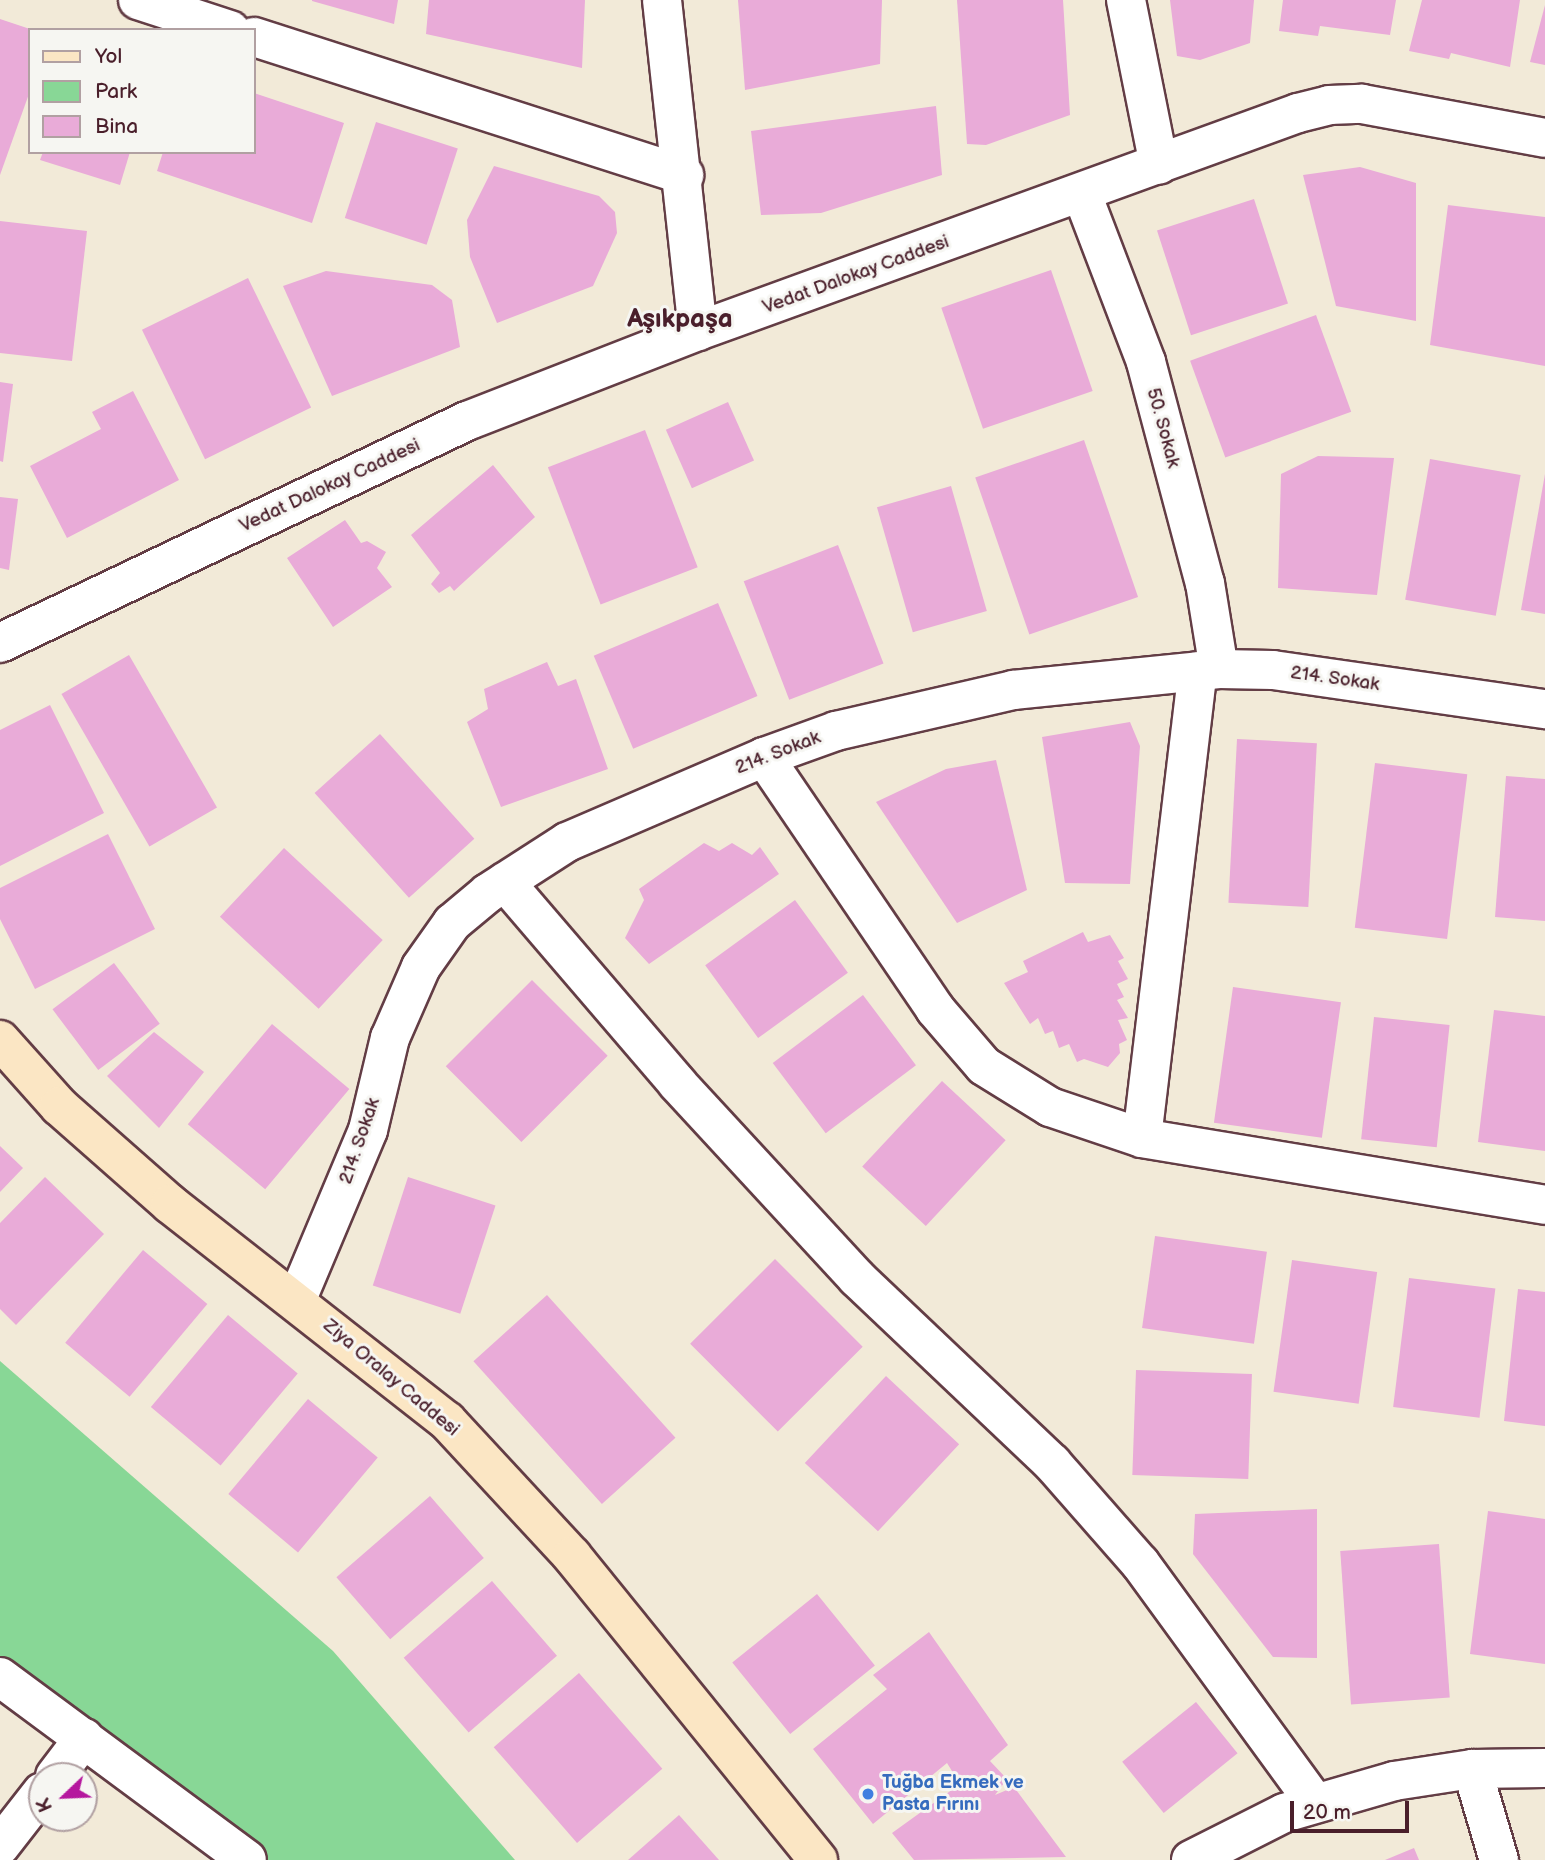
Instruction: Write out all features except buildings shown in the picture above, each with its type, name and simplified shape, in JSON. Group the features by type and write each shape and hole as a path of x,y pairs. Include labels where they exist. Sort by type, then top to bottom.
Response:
{"main road":[{"name":"Ziya Oralay Caddesi","path":"0,1040 59,1106 170,1204 297,1299 447,1420 572,1556 817,1860"}],"street":[{"path":"138,0 233,24"},
{"path":"662,0 684,175 698,331"},
{"path":"1126,0 1159,165"},
{"path":"256,32 684,175"},
{"name":"Vedat Dalokay Caddesi","path":"0,643 467,422 698,331 1329,104 1362,104 1545,138"},
{"name":"50. Sokak","path":"1082,194 1146,362 1205,583 1208,670 1142,1138"},
{"name":"214. Sokak","path":"297,1299 368,1130 390,1038 421,967 452,923 505,882 567,842 764,757 836,731 989,694 1208,670 1273,670 1545,709"},
{"path":"764,757 935,1009 984,1066 1050,1107 1142,1138 1545,1205"},
{"path":"505,882 677,1083 857,1278 1052,1463 1140,1563 1315,1803"},
{"path":"0,1677 247,1860"},
{"path":"66,1762 84,1738"},
{"path":"1191,1860 1237,1834 1315,1803 1394,1781 1472,1769 1545,1768"},
{"path":"1472,1769 1499,1860"},
{"path":"0,1846 28,1810"}],"green space":[{"path":"0,1361 333,1651 515,1860 247,1860 0,1677"}],"place":[{"name":"Tuğba Ekmek ve Pasta Fırını","path":"868,1794"}],"district":[{"name":"Aşıkpaşa","path":"680,320"}]}
